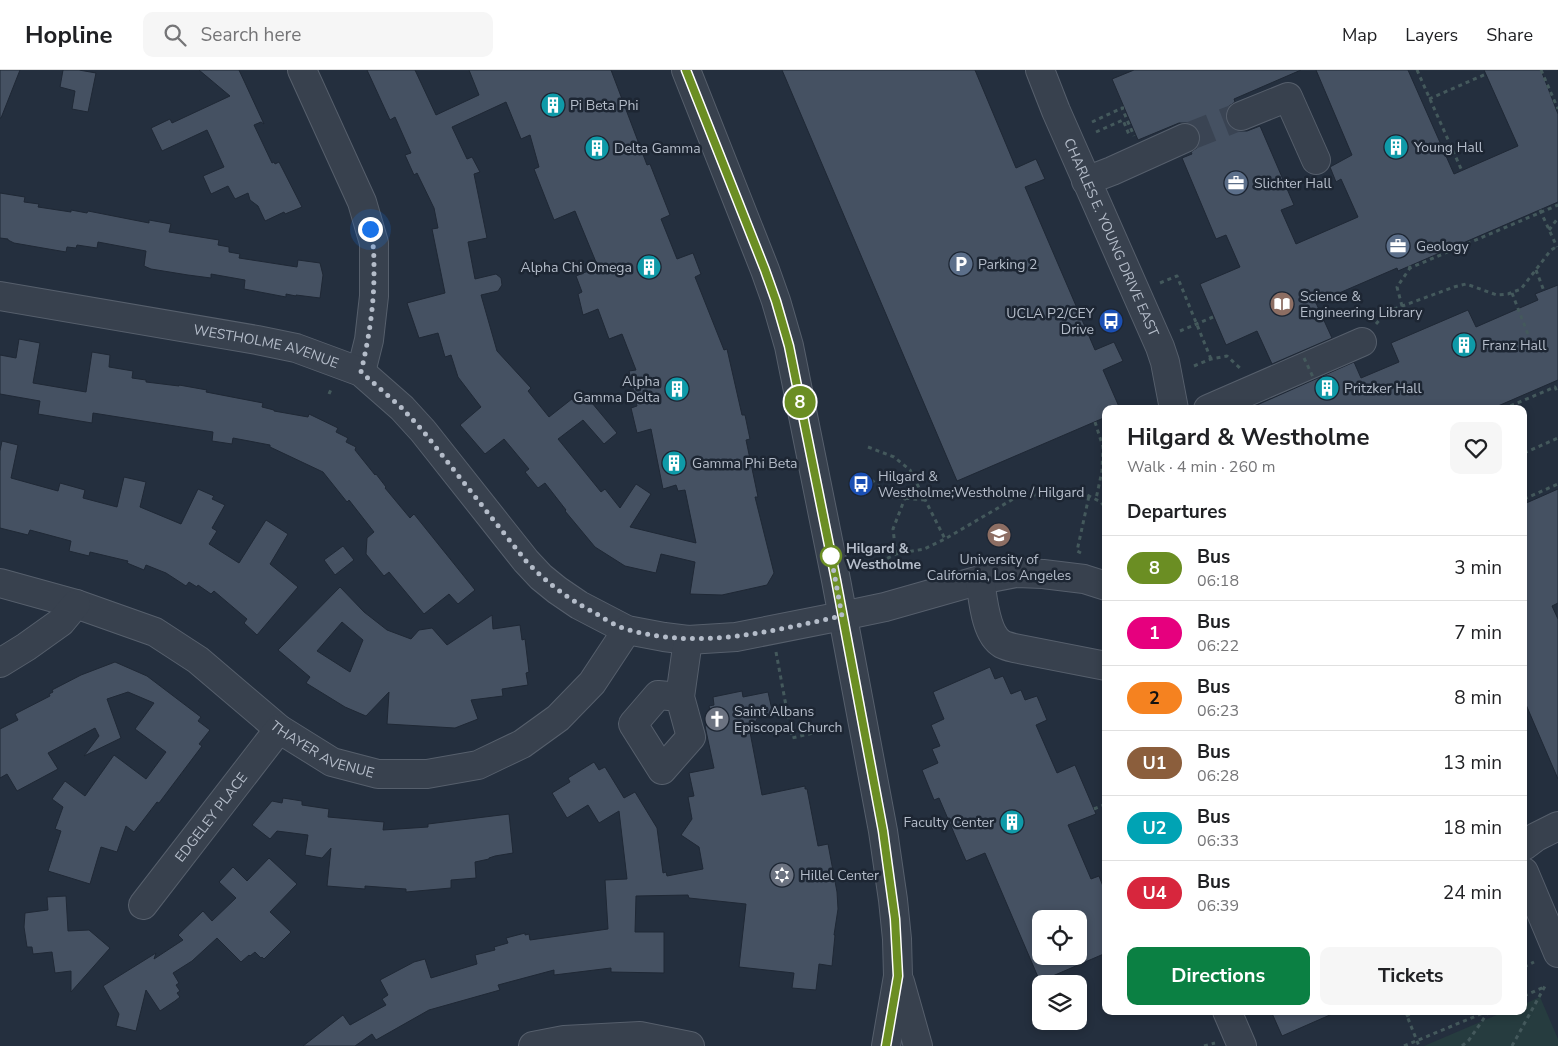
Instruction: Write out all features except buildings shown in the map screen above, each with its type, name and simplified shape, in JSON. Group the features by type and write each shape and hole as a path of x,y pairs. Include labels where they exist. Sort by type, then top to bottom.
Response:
{"street":[{"path":"302,70 362,202 374,243 374,296 369,340 361,372"},
{"path":"686,70 765,270 789,346 883,831 893,900 898,976 886,1046"},
{"name":"CHARLES E. YOUNG DRIVE EAST","path":"1040,70 1086,181 1160,348 1165,362 1173,405"},
{"path":"1241,116 1288,97 1316,160"},
{"path":"1086,181 1185,138"},
{"name":"WESTHOLME AVENUE","path":"0,296 296,348 361,372 402,408 423,431 526,561 541,577 579,605 627,630 688,640 736,637 885,607 980,580 1016,574 1043,574 1084,579 1102,585"},
{"path":"1217,405 1362,342"},
{"path":"980,580 990,626 993,634 1002,643 1014,648 1102,665"},
{"name":"THAYER AVENUE","path":"0,583 76,604 155,632 198,660 279,729 332,762 378,774 427,774 478,765 522,744 558,718 592,683 627,630"},
{"path":"0,663 26,648 62,622 76,604"},
{"path":"680,697 688,640"},
{"name":"EDGELEY PLACE","path":"142,905 279,729"},
{"path":"1527,844 1558,826"},
{"path":"1527,884 1546,958"},
{"path":"898,976 918,1046"},
{"path":"1229,1015 1242,1046"},
{"path":"533,1046 564,1040 640,1036 690,1046"}],"path":[{"path":"1417,70 1462,171"},
{"path":"1542,70 1558,109"},
{"path":"1430,99 1486,74"},
{"path":"1092,122 1123,108 1134,136 1130,138 1123,120 1096,132"},
{"path":"1402,306 1397,287 1410,267 1558,205"},
{"path":"1362,342 1386,312 1454,287 1466,284 1497,295 1512,293 1521,289 1557,246 1541,211"},
{"path":"1549,230 1558,218"},
{"path":"1535,270 1544,291"},
{"path":"1160,283 1177,276 1211,359"},
{"path":"1512,293 1529,338"},
{"path":"1180,331 1213,316"},
{"path":"1194,366 1211,359 1227,356 1243,371 1254,389"},
{"path":"1304,358 1313,377"},
{"path":"1512,405 1555,387 1558,394"},
{"path":"1095,422 1102,444"},
{"path":"1527,451 1558,438"},
{"path":"868,447 894,457 910,470 945,539"},
{"path":"1096,500 1102,471"},
{"path":"865,475 893,497 925,500"},
{"path":"1527,498 1558,484"},
{"path":"880,562 896,554 924,549 945,539 1020,495 1087,495 1102,503"},
{"path":"1084,553 1077,552 1089,496"},
{"path":"896,554 893,530 906,498"},
{"path":"772,630 792,738 862,722"},
{"path":"1094,809 1102,806"},
{"path":"1527,966 1546,958"},
{"path":"1512,1046 1545,986 1527,995"},
{"path":"1404,1046 1478,1015"},
{"path":"1462,1046 1470,1040 1486,1015"},
{"path":"1406,1016 1419,1046"},
{"path":"1204,1046 1210,1043"}],"green space":[{"path":"1540,997 1558,1039 1558,1046 1424,1046 1497,1015 1527,1015 1527,1003"}],"tunnel":[{"path":"1185,138 1241,116"}],"bus line":[{"name":"8","path":"686,70 765,270 789,346 883,831 893,900 898,976 886,1046"}],"place":[{"name":"Pi Beta Phi","path":"553,105"},
{"name":"Young Hall","path":"1396,147"},
{"name":"Delta Gamma","path":"597,148"},
{"name":"Slichter Hall","path":"1236,183"},
{"name":"Geology","path":"1398,246"},
{"name":"Parking 2","path":"961,264"},
{"name":"Alpha Chi Omega","path":"649,267"},
{"name":"Science & Engineering Library","path":"1282,304"},
{"name":"UCLA P2/CEY Drive","path":"1111,321"},
{"name":"Franz Hall","path":"1464,345"},
{"name":"Pritzker Hall","path":"1327,388"},
{"name":"Alpha Gamma Delta","path":"677,389"},
{"name":"Gamma Phi Beta","path":"674,463"},
{"name":"Hilgard & Westholme;Westholme / Hilgard","path":"861,484"},
{"name":"University of California, Los Angeles","path":"999,535"},
{"name":"Hilgard & Westholme","path":"831,556"},
{"name":"Saint Albans Episcopal Church","path":"717,719"},
{"name":"Faculty Center","path":"1012,822"},
{"name":"Hillel Center","path":"782,875"}],"route":[{"path":"370,229 374,243 374,296 369,340 361,372 402,408 423,431 526,561 557,590 579,605 627,630 688,640 736,637 842,616 831,556"}]}
